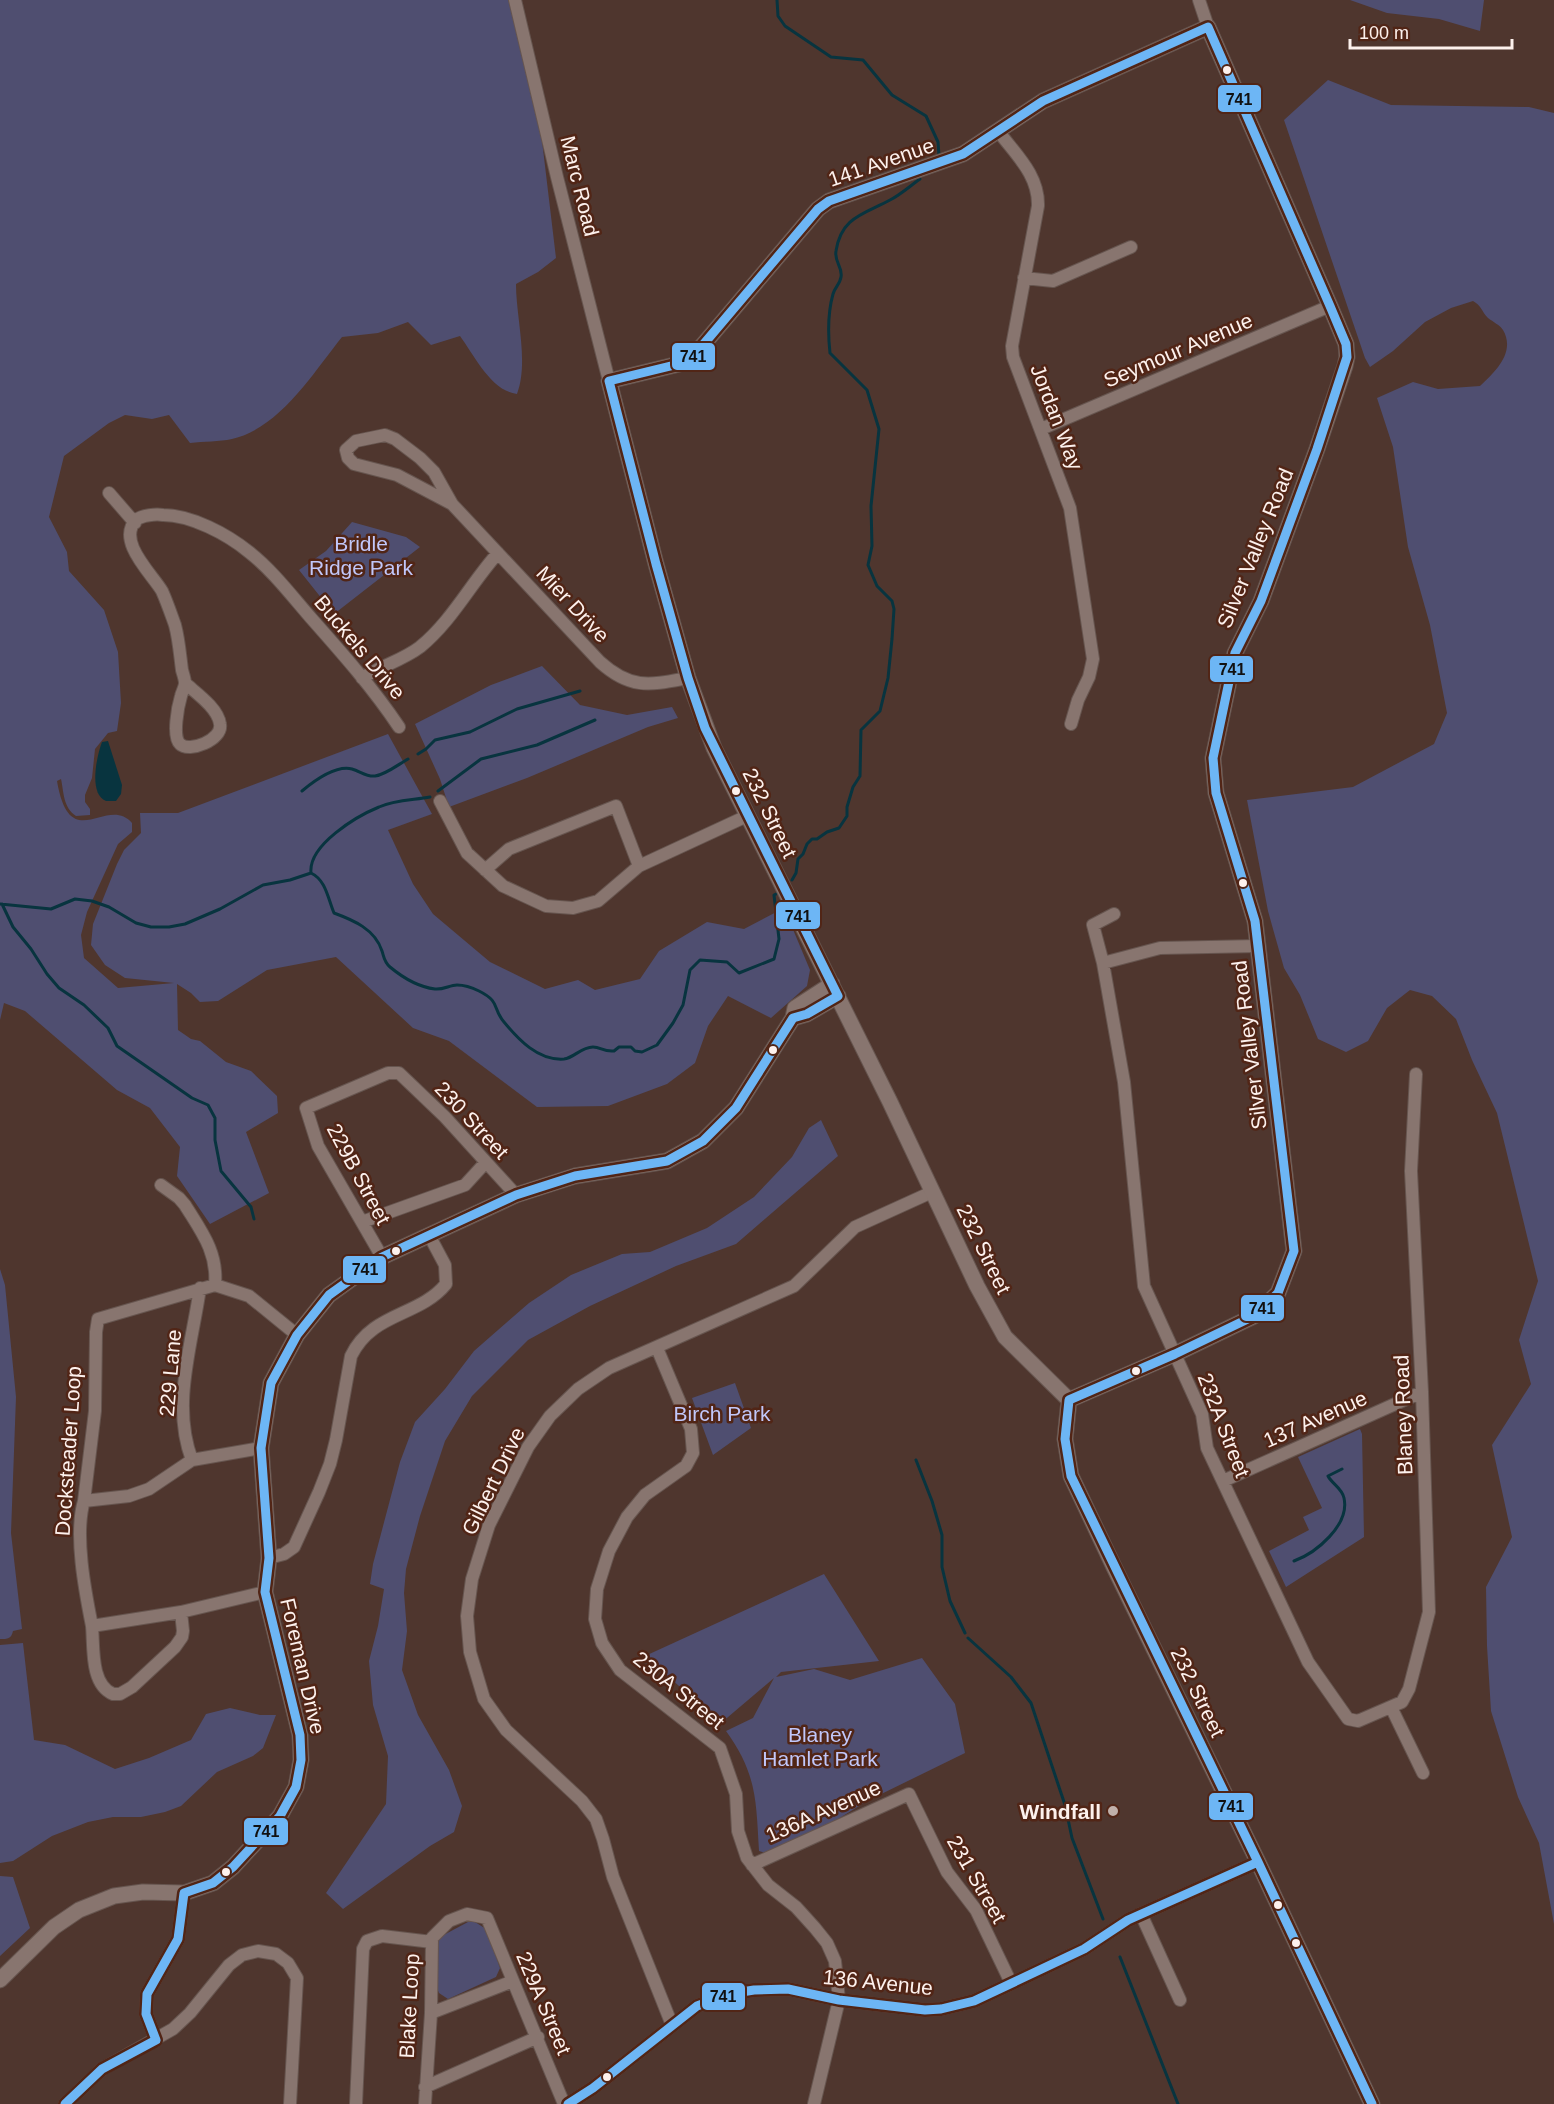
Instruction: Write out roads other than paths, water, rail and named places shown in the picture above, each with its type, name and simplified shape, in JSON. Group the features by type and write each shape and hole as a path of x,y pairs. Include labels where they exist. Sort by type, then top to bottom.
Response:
{"street":[{"name":"Marc Road","path":"515,0 609,381"},
{"name":"Silver Valley Road","path":"1069,1400 1175,1354 1254,1316 1278,1293 1294,1251 1255,921 1216,793 1214,758 1235,652 1261,602 1317,449 1347,357 1346,344 1208,27 1199,0"},
{"name":"141 Avenue","path":"609,381 692,359 818,209 829,201 955,158 999,132 1026,111 1060,92 1208,27"},
{"name":"Jordan Way","path":"999,132 1034,178 1038,192 1038,206 1012,346 1013,357 1073,520 1092,648 1092,669 1078,700 1071,724"},
{"path":"1024,278 1053,281 1131,247"},
{"name":"Seymour Avenue","path":"1041,429 1330,306"},
{"name":"232 Street","path":"609,381 656,564 688,678 705,728 835,990 977,1286 1005,1337 1069,1400 1065,1439 1071,1476 1372,2104"},
{"name":"Mier Drive","path":"452,504 397,474 354,464 346,454 348,447 356,441 377,435 388,436 427,465 434,472 452,504 600,662 619,677 644,685 688,678"},
{"path":"109,493 135,523 131,533 133,549 162,592 170,610 180,647 185,683 181,695 176,739 180,745 186,747 216,738 221,725 212,710 185,683"},
{"name":"Buckels Drive","path":"135,523 141,517 171,515 215,531 247,550 270,571 362,678 399,727"},
{"path":"362,678 379,667 408,655 430,638 446,621 478,576 498,553"},
{"path":"440,801 468,854 503,886 546,906 573,908 598,901 639,866 747,816"},
{"path":"485,870 509,849 616,806 639,866"},
{"name":"232A Street","path":"1114,914 1093,925 1124,1082 1144,1286 1202,1414 1206,1443 1308,1662 1348,1719 1358,1721"},
{"path":"1102,963 1160,948 1258,946"},
{"name":"Foreman Drive","path":"0,1980 54,1927 79,1910 114,1896 143,1892 184,1893 213,1883 233,1867 279,1815 296,1787 301,1760 300,1735 265,1592 269,1558 261,1448 271,1383 297,1335 329,1295 382,1257 516,1195 575,1176 667,1161 703,1141 736,1108 793,1018 795,1008 835,990"},
{"name":"230 Street","path":"306,1108 388,1073 399,1073 445,1117 516,1195"},
{"name":"Blaney Road","path":"1358,1721 1402,1702 1409,1689 1429,1612 1422,1392 1411,1171 1416,1074"},
{"name":"229B Street","path":"306,1108 318,1146 382,1257"},
{"path":"362,1222 465,1185 486,1162"},
{"path":"161,1185 180,1198 213,1252 215,1285"},
{"name":"Gilbert Drive","path":"672,2025 613,1877 596,1819 582,1801 506,1730 484,1699 470,1652 467,1616 472,1579 489,1525 528,1447 544,1423 578,1389 609,1368 794,1286 855,1227 932,1192"},
{"path":"269,1558 284,1554 294,1547 319,1492 334,1448 351,1356 356,1345 373,1328 430,1298 446,1284 445,1264 429,1235"},
{"name":"Docksteader Loop","path":"181,1612 183,1631 179,1642 132,1687 120,1694 108,1692 99,1683 78,1532 84,1501 94,1411 98,1319 215,1285 249,1296 297,1335"},
{"name":"229 Lane","path":"192,1460 187,1445 183,1413 186,1364 200,1288"},
{"name":"230A Street","path":"657,1348 691,1429 693,1453 686,1466 645,1495 627,1517 609,1551 597,1589 595,1618 602,1643 620,1670 720,1748 736,1794 738,1831 747,1858 768,1885 796,1907 826,1943 835,1961 839,2001 814,2104"},
{"name":"137 Avenue","path":"1223,1481 1422,1392"},
{"path":"84,1501 121,1498 149,1489 192,1460 261,1448"},
{"path":"92,1626 181,1612 265,1592"},
{"path":"1391,1707 1423,1773"},
{"name":"136A Avenue","path":"752,1865 909,1794"},
{"name":"231 Street","path":"909,1794 947,1872 976,1910 1011,1983"},
{"name":"136 Avenue","path":"566,2104 593,2088 697,2006 729,1994 788,1989 839,2001 925,2010 941,2009 974,2001 1084,1950 1122,1923 1258,1862"},
{"path":"156,2040 146,2014 147,1994 178,1939 184,1893"},
{"name":"Blake Loop","path":"424,2104 431,2013 432,1938 449,1922 467,1914 487,1918"},
{"path":"1142,1914 1180,2000"},
{"name":"229A Street","path":"487,1918 566,2104"},
{"path":"356,2104 363,1949 367,1941 382,1936 432,1942"},
{"path":"65,2104 102,2069 173,2030 229,1965 243,1955 258,1951 276,1954 288,1964 297,1978 290,2104"},
{"path":"431,2013 513,1981"},
{"path":"425,2087 538,2037"}],"waterway":[{"path":"777,0 778,16 785,26 831,57 863,60 892,95 926,116 938,142 939,156"},
{"path":"792,880 796,873 798,859 807,844 812,839 817,839 839,828 847,816 847,807 853,787 860,776 861,730 880,711 888,678 892,639 894,609 892,601 877,586 868,565 872,546 871,506 879,429 867,390 830,353 830,308 841,273 836,251 848,224 863,213 894,198 920,179"},
{"path":"418,754 435,740 470,732 517,709 580,691"},
{"path":"438,791 481,759 537,745 595,720"},
{"path":"302,791 339,769 352,769 375,776 408,759"},
{"path":"311,873 312,862 317,852 325,842 347,824 385,805 430,797"},
{"path":"0,904 51,909 75,899 92,901 109,907 136,923 151,927 169,927 185,924 220,909 263,885 311,873 320,880 326,890 334,913 356,922 369,931 379,943 386,963 395,971 429,988 438,989 460,985 479,991 493,1002 504,1022 530,1048 555,1059 564,1059 589,1047 610,1051 619,1047 631,1047 635,1051 642,1052 657,1045 683,1005 690,970 700,960 727,962 739,973 774,959 779,939 774,895 776,894"},
{"path":"2,904 13,927 47,974 59,988 84,1005 108,1028 117,1046 192,1098 208,1105 215,1118 215,1140 221,1171 251,1207 254,1219"},
{"path":"916,1460 942,1535 942,1567 950,1601 965,1633"},
{"path":"1294,1561 1312,1552 1337,1528 1342,1518 1344,1498 1328,1476 1342,1469"},
{"path":"968,1638 1011,1677 1031,1703 1065,1805 1072,1838 1103,1919"},
{"path":"1120,1957 1178,2104"}],"place":[{"name":"Windfall","path":"1113,1811"}],"park label":[{"name":"Bridle Ridge Park","path":"361,555"},
{"name":"Birch Park","path":"722,1413"},
{"name":"Blaney Hamlet Park","path":"820,1746"}]}
